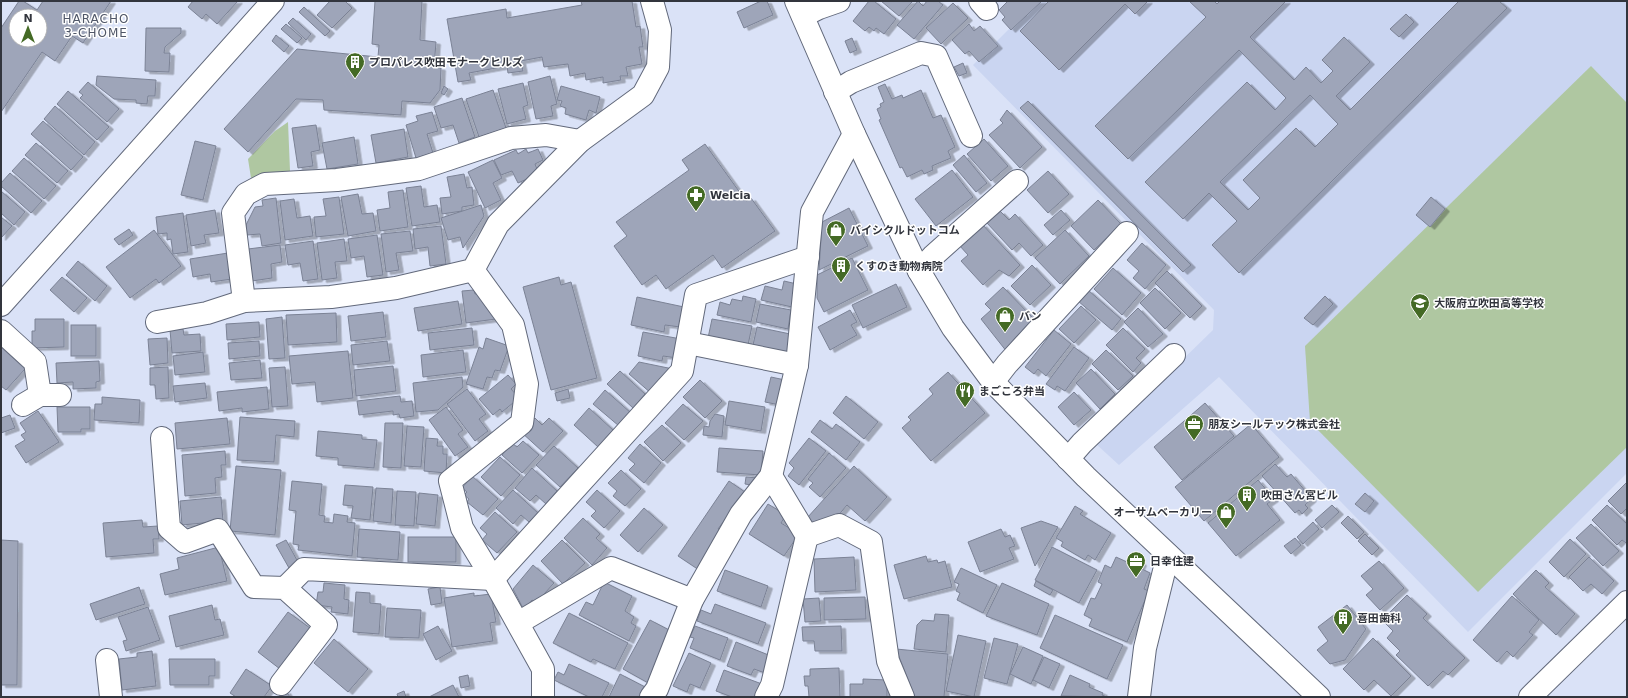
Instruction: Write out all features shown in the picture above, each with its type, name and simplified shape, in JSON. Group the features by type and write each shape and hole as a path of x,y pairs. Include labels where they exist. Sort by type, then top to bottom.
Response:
{"street":[{"path":"1,305 273,1"},
{"path":"157,322 207,313 244,302 331,297 396,288 473,270 498,224 580,141 643,94 658,68 660,30 652,1"},
{"path":"839,1 819,8 799,9 854,134 919,271 953,328 993,382 1068,459 1310,694"},
{"path":"835,92 851,82 921,53 936,56 971,136"},
{"path":"651,697 657,689 692,600 741,514 770,476 797,365 812,212 854,134"},
{"path":"244,302 233,213 246,194 265,184 337,180 420,169 510,138 546,135 580,141"},
{"path":"919,271 933,256 1017,181"},
{"path":"993,382 1007,364 1127,233"},
{"path":"493,579 682,371 696,295 808,257"},
{"path":"473,270 513,326 527,384 522,423 450,481 462,528 493,579 543,668 543,697"},
{"path":"1,331 36,362 41,398"},
{"path":"688,343 797,365"},
{"path":"1068,459 1082,443 1174,355"},
{"path":"162,438 169,528 185,542 218,530 254,586 284,588 326,625 281,684"},
{"path":"766,697 772,685 807,536 770,476"},
{"path":"807,536 839,525 872,542 888,661 903,697"},
{"path":"1140,697 1145,648 1168,555"},
{"path":"518,623 611,568 692,600"},
{"path":"284,588 304,569 493,579"},
{"path":"1530,697 1627,602"},
{"path":"107,660 111,697"}],"shaded area":[{"name":"大阪府立吹田高等学校","path":"1037,1 1627,1 1627,473 1468,632 1219,377 1119,465 1096,444 1213,330 1214,310 973,65"}],"green space":[{"path":"1591,66 1627,103 1627,447 1478,592 1310,422 1305,346"},
{"path":"288,122 290,171 266,173 251,178 248,159 275,131"}],"building":[{"path":"19,1 23,1 34,8 14,8"},
{"path":"43,1 111,1 83,43 72,36 55,61 42,52 1,112 1,28 8,18 8,48 48,48 48,8 38,8"},
{"path":"193,1 238,1 217,24 206,14 202,19 188,7"},
{"path":"330,1 345,1 352,8 332,28 317,15"},
{"name":"プロパレス吹田モナークヒルズ","path":"375,1 422,1 420,40 436,42 434,67 441,68 440,90 430,103 402,101 401,115 324,110 323,100 296,99 248,152 224,129 297,49 378,57 379,45 372,44"},
{"path":"581,1 632,1 636,27 640,26 643,47 639,47 642,64 626,67 628,76 620,76 621,80 603,83 603,77 586,80 585,73 570,76 568,64 544,67 542,57 521,61 523,71 508,73 507,66 469,73 471,80 458,82 447,19 506,9 507,18 582,5"},
{"path":"761,1 767,1 773,15 744,28 737,12"},
{"path":"869,1 874,1 896,19 884,34 876,28 874,31 869,27 865,31 853,21"},
{"path":"881,1 913,1 899,16"},
{"path":"918,1 923,6 927,1 938,1 943,5 914,39 897,25"},
{"path":"1008,1 1042,1 1011,30 1002,20 1005,17 999,10"},
{"path":"1049,1 1148,1 1135,14 1125,4 1059,70 1020,31"},
{"path":"1189,1 1214,1 1217,4 1220,1 1286,1 1250,37 1294,80 1306,67 1321,83 1333,71 1322,60 1344,37 1370,62 1336,96 1350,110 1459,1 1499,1 1507,8 1239,273 1212,245 1237,221 1209,193 1183,219 1145,182 1247,82 1275,110 1286,98 1239,50 1128,159 1095,126 1206,17","holes":["1310,95 1338,124 1315,147 1296,128 1243,180 1260,198 1248,210 1220,182"]},
{"path":"953,3 968,18 941,44 926,28"},
{"path":"304,7 330,31 325,36 299,12"},
{"path":"1406,14 1414,22 1399,37 1390,29"},
{"path":"293,18 311,34 306,40 288,23"},
{"path":"286,24 302,38 297,43 281,29"},
{"path":"969,24 974,31 980,26 998,46 979,62 969,51 965,54 952,40"},
{"path":"146,28 181,28 181,33 165,47 164,53 170,53 169,72 145,71"},
{"path":"276,35 289,46 284,52 272,41"},
{"path":"852,38 857,50 850,53 845,41"},
{"path":"963,63 967,73 959,76 954,67"},
{"path":"97,76 156,80 155,96 148,96 147,104 136,103 136,100 114,99 96,85"},
{"path":"550,76 557,104 551,106 553,116 536,119 528,82"},
{"path":"88,82 119,109 107,122 80,98 83,95 79,92"},
{"path":"523,83 528,105 523,107 526,119 507,124 498,89"},
{"path":"885,84 892,99 902,95 903,98 921,90 933,118 941,115 955,147 948,151 951,158 932,166 933,170 924,174 922,170 907,177 902,167 900,168 879,120 881,119 877,109 881,107 880,104 884,102 878,87"},
{"path":"444,86 448,89 444,95 441,93"},
{"path":"561,86 600,97 596,113 589,110 586,120 565,114 566,108 560,106 562,101 557,100"},
{"path":"493,90 506,128 479,137 466,99"},
{"path":"68,91 109,127 97,140 57,104"},
{"path":"462,98 475,137 459,143 453,125 441,128 434,107"},
{"path":"1028,101 1191,265 1183,272 1020,108"},
{"path":"55,106 95,142 84,155 44,119"},
{"path":"1007,110 1042,147 1020,168 989,135 1003,123 1000,120"},
{"path":"432,112 438,131 427,134 433,153 416,158 406,125 418,121 416,116"},
{"path":"43,121 83,157 71,170 31,134"},
{"path":"316,125 320,150 311,152 313,166 298,168 292,128"},
{"path":"404,129 408,157 376,163 371,135"},
{"path":"354,137 358,164 327,169 322,143"},
{"path":"984,139 1008,166 991,181 967,154"},
{"path":"195,141 216,146 203,200 181,195"},
{"path":"36,143 68,171 57,183 25,155"},
{"name":"Welcia","path":"705,144 746,201 751,198 775,231 722,268 713,255 666,289 656,275 642,285 614,246 627,236 616,222 689,170 682,160"},
{"path":"526,149 528,153 538,149 543,160 535,164 537,169 529,178 518,183 512,171 501,175 494,160 516,150 518,154"},
{"path":"964,155 987,183 976,192 953,165"},
{"path":"24,158 56,186 44,199 12,171"},
{"path":"493,160 502,178 493,183 501,200 485,208 468,172"},
{"path":"952,170 973,197 936,226 915,199"},
{"path":"1048,171 1069,194 1048,213 1027,190"},
{"path":"10,173 42,201 31,213 1,186 1,183"},
{"path":"464,174 467,188 472,187 474,205 462,207 462,211 442,214 440,198 451,197 447,177"},
{"path":"421,186 424,207 437,205 440,222 412,226 406,188"},
{"path":"403,190 408,227 380,231 377,210 390,208 388,192"},
{"path":"1,191 25,212 14,225 1,213"},
{"path":"358,194 362,214 373,213 376,231 348,236 341,197"},
{"path":"339,197 344,234 316,237 314,217 326,216 323,199"},
{"path":"1431,197 1445,209 1430,227 1416,215"},
{"path":"276,198 281,243 262,246 260,234 247,235 246,225 255,207 263,206 262,200"},
{"path":"294,199 297,218 310,216 313,236 285,240 280,201"},
{"path":"1098,200 1121,224 1094,250 1071,226"},
{"path":"481,205 484,216 463,248 460,237 448,240 441,218"},
{"path":"849,208 868,246 819,270 822,222"},
{"path":"215,210 219,233 204,235 206,243 191,246 186,215"},
{"path":"1061,210 1070,220 1053,235 1044,225"},
{"path":"1000,211 1009,220 1015,214 1043,245 1031,256 1019,243 1012,250 987,223"},
{"path":"183,213 188,252 173,254 171,239 167,240 167,233 158,234 156,217"},
{"path":"1,217 12,226 1,238"},
{"path":"982,224 1020,265 1009,276 999,270 983,285 961,261 968,255 959,245"},
{"path":"441,226 446,264 430,266 428,247 415,249 413,229"},
{"path":"129,229 133,235 119,245 114,239"},
{"path":"154,230 181,266 159,283 156,279 130,298 106,267"},
{"path":"1065,230 1089,256 1060,284 1035,258"},
{"path":"410,231 413,251 396,253 399,270 386,272 381,234"},
{"path":"377,235 383,275 367,277 364,256 351,258 348,239"},
{"path":"344,239 347,261 335,262 337,278 322,280 317,243"},
{"path":"313,241 318,279 303,281 300,263 288,265 285,245"},
{"path":"1142,243 1166,265 1145,289 1133,278 1139,271 1127,260"},
{"path":"280,245 282,262 271,264 272,278 252,281 248,249"},
{"path":"228,253 232,279 211,282 210,274 193,277 190,259"},
{"name":"くすのき動物病院","path":"852,258 868,290 824,312 817,298 817,275"},
{"path":"78,261 107,286 95,301 66,275"},
{"path":"1032,265 1051,285 1030,305 1011,286"},
{"path":"1113,268 1141,293 1122,315 1094,289"},
{"path":"1167,271 1202,306 1190,318 1155,283"},
{"path":"62,277 87,298 74,312 50,290"},
{"path":"559,277 561,285 571,282 597,378 551,390 523,287"},
{"path":"784,281 797,284 792,307 761,300 765,286 782,290"},
{"path":"896,284 907,307 863,328 852,305"},
{"path":"1003,287 1034,319 1014,339 1015,343 1007,352 981,319 991,310 985,304"},
{"path":"1155,288 1181,313 1165,329 1140,303"},
{"path":"474,290 475,294 483,293 496,319 466,323 462,291"},
{"path":"1088,290 1121,319 1112,330 1078,301"},
{"path":"743,296 756,299 751,322 717,315 720,302 730,305 732,299 742,301"},
{"path":"1325,296 1333,304 1313,325 1304,318"},
{"path":"637,297 684,307 680,327 665,325 664,332 631,325"},
{"path":"458,301 462,324 418,331 414,308"},
{"path":"760,304 791,310 788,329 756,322"},
{"path":"1081,306 1096,320 1074,343 1059,329"},
{"path":"1138,308 1163,334 1148,347 1124,322"},
{"path":"850,310 857,322 851,325 857,335 830,350 818,327"},
{"path":"383,312 386,337 351,341 348,316"},
{"path":"336,313 337,342 288,345 286,315"},
{"path":"282,317 285,358 269,359 266,319"},
{"path":"35,319 64,319 64,347 32,348 32,331 35,331"},
{"path":"712,319 752,326 748,345 708,338"},
{"path":"259,322 260,337 227,340 226,324"},
{"path":"71,325 96,325 96,356 71,356"},
{"path":"757,327 795,335 790,353 753,345"},
{"path":"472,328 474,345 430,350 428,333"},
{"path":"1123,328 1145,349 1136,358 1141,363 1133,372 1106,345"},
{"path":"183,329 184,335 200,334 201,351 172,353 170,330"},
{"path":"1054,330 1071,344 1046,376 1038,369 1034,374 1025,367"},
{"path":"643,332 681,339 677,358 663,356 662,361 638,356"},
{"path":"167,338 168,363 150,365 148,339"},
{"path":"486,338 509,346 500,371 495,370 492,378 487,377 483,389 466,384 479,347 483,349"},
{"path":"259,341 260,356 229,359 228,343"},
{"path":"387,341 390,361 353,365 351,345"},
{"path":"1,347 25,369 6,390 1,386"},
{"path":"1074,347 1089,358 1065,391 1057,386 1055,390 1046,384"},
{"path":"463,350 466,372 423,377 421,355"},
{"path":"1106,350 1133,376 1118,390 1092,364"},
{"path":"348,351 353,398 317,402 315,382 292,384 289,356"},
{"path":"203,352 205,372 175,375 173,356"},
{"path":"260,360 262,378 231,380 229,363"},
{"path":"99,361 100,381 96,382 96,388 73,389 73,382 57,383 56,363"},
{"path":"639,362 673,369 652,394 629,374"},
{"path":"393,366 396,391 356,396 354,370"},
{"path":"168,367 169,398 156,399 155,385 150,385 150,368"},
{"path":"285,367 288,406 272,407 269,368"},
{"path":"1091,369 1115,394 1100,409 1076,383"},
{"path":"620,371 645,394 633,408 607,384"},
{"path":"948,372 985,413 931,461 902,428 911,420 908,417 933,394 929,389"},
{"path":"508,375 516,384 511,389 519,398 502,412 500,409 493,415 479,399"},
{"path":"462,377 463,387 438,410 416,412 413,383"},
{"path":"771,377 785,380 780,405 765,402"},
{"path":"700,380 722,401 705,418 683,397"},
{"path":"205,383 207,398 175,402 173,386"},
{"path":"267,387 269,409 242,412 242,408 219,411 217,392"},
{"path":"467,389 486,414 479,419 488,431 475,441 447,404"},
{"path":"568,389 570,398 557,401 555,393"},
{"path":"605,390 631,413 619,426 593,404"},
{"path":"1074,392 1091,410 1074,425 1058,407"},
{"path":"400,396 401,402 412,401 414,416 400,418 399,414 393,415 393,411 359,415 357,401"},
{"path":"846,396 878,422 864,439 833,413"},
{"path":"102,397 140,400 139,423 94,420 95,404 102,404"},
{"path":"729,401 765,407 761,431 725,425"},
{"name":"朋友シールテック株式会社","path":"1205,403 1234,436 1182,480 1154,447"},
{"path":"683,404 703,421 684,440 665,423"},
{"path":"57,407 90,407 90,429 81,429 81,432 58,432"},
{"path":"446,407 463,430 458,434 468,447 455,456 429,420"},
{"path":"589,408 613,430 598,447 574,425"},
{"path":"38,411 59,442 26,463 15,446 25,440 21,435 26,432 20,423"},
{"path":"715,414 724,416 722,437 703,435 704,426 709,427 710,421"},
{"path":"10,415 15,428 1,433 1,418"},
{"path":"240,417 295,421 294,437 276,435 274,462 237,460"},
{"path":"227,418 230,444 177,449 175,423"},
{"path":"535,418 542,425 549,418 563,431 543,452 521,432"},
{"path":"820,420 832,429 836,424 860,442 846,460 811,432"},
{"path":"385,423 403,423 401,468 383,467"},
{"path":"1251,424 1279,457 1204,521 1175,487"},
{"path":"662,425 681,443 663,461 644,442"},
{"path":"407,426 424,427 421,467 404,466"},
{"path":"318,431 362,435 362,439 377,440 374,468 338,465 338,458 316,456"},
{"path":"426,438 438,439 437,446 443,446 443,454 447,454 446,473 424,471"},
{"path":"809,438 826,451 799,485 788,476 794,468 789,463"},
{"path":"523,441 539,455 522,473 502,455 512,443 517,447"},
{"path":"640,444 661,463 644,483 629,470 635,464 628,458"},
{"path":"554,446 578,468 560,487 536,465"},
{"path":"719,448 763,451 761,475 717,472"},
{"path":"225,451 226,465 221,465 222,477 215,478 216,493 185,496 182,455"},
{"path":"829,453 846,468 820,497 809,487 813,483 808,479"},
{"path":"500,457 520,475 501,496 481,477"},
{"path":"1275,464 1287,477 1291,474 1312,499 1305,505 1308,508 1302,514 1299,510 1295,513 1262,476"},
{"path":"236,466 281,470 275,535 230,531"},
{"path":"854,466 887,497 865,521 847,505 837,517 816,526 807,518"},
{"path":"532,468 557,491 546,504 536,495 530,501 515,488"},
{"path":"621,470 641,489 625,506 613,496 617,491 608,483"},
{"path":"472,476 498,499 483,515 467,502 469,499 464,495 467,492 462,488"},
{"path":"746,477 758,478 757,486 745,484"},
{"name":"吹田さん宮ビル","path":"1258,480 1274,499 1267,504 1280,520 1236,556 1208,523"},
{"path":"292,481 322,484 319,515 325,516 324,522 333,523 334,514 348,516 347,522 355,523 352,556 298,550 299,545 293,544 296,511 289,510"},
{"path":"729,481 745,492 718,529 724,533 699,570 678,556"},
{"path":"1627,482 1627,508 1621,514 1608,501"},
{"path":"345,485 373,487 370,520 351,518 353,506 343,505"},
{"path":"376,488 393,489 391,523 373,521"},
{"path":"513,490 538,513 529,522 521,515 513,524 496,508"},
{"path":"597,490 620,511 604,528 591,516 596,511 586,502"},
{"path":"397,491 416,492 414,526 395,525"},
{"path":"419,493 438,495 435,526 416,524"},
{"path":"1365,493 1374,501 1365,512 1355,504"},
{"path":"221,497 223,521 182,525 180,501"},
{"path":"768,504 786,515 781,523 799,534 784,556 749,534"},
{"path":"1332,505 1339,512 1322,528 1315,520"},
{"path":"1607,505 1627,524 1626,543 1622,540 1617,545 1592,520"},
{"path":"1075,506 1083,511 1080,514 1111,533 1095,560 1088,555 1085,560 1061,546 1063,542 1056,538"},
{"path":"644,508 663,525 638,552 620,535"},
{"path":"495,512 517,532 497,553 482,540 487,534 480,528"},
{"path":"1348,516 1364,532 1357,539 1341,523"},
{"path":"583,518 600,534 596,538 607,548 592,565 564,538"},
{"path":"142,520 143,527 158,526 159,539 153,539 154,553 106,557 103,523"},
{"path":"1041,521 1058,527 1035,566 1021,528"},
{"path":"1313,522 1319,529 1303,544 1297,537"},
{"path":"1591,524 1619,551 1603,566 1576,538"},
{"path":"359,529 400,532 398,560 357,557"},
{"path":"1001,529 1005,537 1010,535 1015,546 1009,548 1014,559 980,572 968,542"},
{"path":"1365,534 1379,548 1372,555 1358,541"},
{"path":"408,537 456,537 456,562 408,562"},
{"path":"1295,538 1301,545 1291,554 1284,546"},
{"path":"1570,539 1586,554 1564,577 1549,562"},
{"path":"1,540 18,541 17,685 1,685"},
{"path":"286,540 298,562 289,568 276,545"},
{"path":"562,540 585,563 563,584 541,561"},
{"path":"219,547 227,581 165,595 160,574 179,569 177,558"},
{"path":"1052,547 1097,570 1079,603 1035,580"},
{"path":"926,556 928,562 937,560 938,563 945,561 952,587 904,599 894,565"},
{"path":"854,557 856,590 815,592 814,559"},
{"path":"1116,557 1127,562 1128,557 1142,563 1140,568 1150,573 1144,589 1149,591 1127,642 1089,626 1092,619 1084,615 1091,598 1095,599 1102,584 1098,582 1105,565 1111,568"},
{"path":"1589,557 1614,581 1602,594 1591,584 1583,591 1569,577"},
{"path":"1379,561 1404,588 1380,610 1366,595 1373,589 1361,576"},
{"path":"533,565 554,583 536,603 532,600 524,610 513,589"},
{"path":"961,568 997,585 983,613 957,600 960,593 956,591 959,584 954,582"},
{"path":"725,570 768,586 761,607 717,591"},
{"path":"1536,570 1549,583 1545,587 1575,614 1556,635 1513,594"},
{"path":"1036,581 1053,590 1050,595 1034,586"},
{"path":"604,582 632,596 625,611 634,617 631,623 636,626 629,641 579,615 586,602 593,605"},
{"path":"324,583 345,585 344,599 349,600 348,614 331,612 332,607 316,605 318,592 323,592"},
{"path":"1002,583 1049,604 1037,635 986,616"},
{"path":"139,587 145,604 96,620 90,604"},
{"path":"440,587 442,603 431,605 428,589"},
{"path":"356,592 370,593 370,603 381,604 379,634 353,632"},
{"path":"474,593 474,596 491,594 496,622 490,623 493,641 452,647 444,598"},
{"path":"1407,595 1427,614 1423,618 1465,658 1448,675 1443,671 1428,686 1396,655 1400,651 1387,638 1393,631 1382,620"},
{"path":"1512,596 1539,620 1529,632 1533,635 1513,657 1507,651 1497,662 1473,640"},
{"path":"865,597 866,619 824,620 824,598"},
{"path":"819,598 821,621 805,622 803,599"},
{"path":"715,604 766,623 758,644 697,621 701,610 711,614"},
{"path":"212,605 215,620 220,619 224,635 176,647 169,616"},
{"name":"喜田歯科","path":"1347,605 1366,629 1345,660 1330,664 1317,650 1328,641 1318,627"},
{"path":"148,607 160,640 126,651 123,641 127,640 118,617"},
{"path":"387,608 421,610 419,638 385,637"},
{"path":"288,612 310,628 280,669 258,652"},
{"path":"569,613 628,643 615,669 593,659 591,662 553,643"},
{"path":"935,614 949,615 946,652 914,649 917,625 922,620 934,621"},
{"path":"1055,615 1123,645 1107,679 1040,648"},
{"path":"650,620 673,632 650,684 623,669"},
{"path":"438,626 452,651 436,660 423,634"},
{"path":"695,626 728,638 720,660 690,648 694,638 690,637"},
{"path":"841,626 842,651 815,651 814,641 803,641 802,627"},
{"path":"958,635 986,641 974,697 946,691"},
{"path":"994,638 1018,644 1007,684 984,678"},
{"path":"1373,638 1411,676 1391,696 1374,680 1364,690 1343,669"},
{"path":"334,639 368,669 348,692 314,663"},
{"path":"736,642 771,656 765,673 754,669 751,675 727,666"},
{"path":"1023,647 1043,656 1031,684 1010,674"},
{"path":"896,649 948,654 944,697 915,697"},
{"path":"152,651 156,686 122,690 119,659 137,657 137,653"},
{"path":"689,653 711,663 700,688 690,684 687,692 673,686"},
{"path":"1044,657 1060,664 1049,688 1033,680"},
{"path":"169,659 215,659 215,676 209,676 209,685 170,685"},
{"path":"569,664 609,683 602,697 589,697 554,680 558,672 564,675"},
{"path":"839,668 840,697 809,697 808,686 805,686 804,676 810,676 810,669"},
{"path":"246,669 272,686 264,697 236,697 230,693"},
{"path":"724,670 762,684 757,697 732,697 716,691"},
{"path":"620,674 649,689 645,697 609,697"},
{"path":"468,675 470,686 461,688 459,677"},
{"path":"1070,675 1090,684 1089,687 1103,693 1102,695 1107,697 1061,696"},
{"path":"863,679 887,680 887,697 850,697 850,684 863,684"},
{"path":"453,685 459,697 429,697"},
{"path":"286,691 290,697 278,697"},
{"path":"404,691 406,697 398,697 397,694"}],"place":[{"name":"プロパレス吹田モナークヒルズ","path":"355,79"},
{"name":"Welcia","path":"696,212"},
{"name":"バイシクルドットコム","path":"836,247"},
{"name":"くすのき動物病院","path":"841,283"},
{"name":"大阪府立吹田高等学校","path":"1420,320"},
{"name":"バン","path":"1005,333"},
{"name":"まごころ弁当","path":"965,408"},
{"name":"朋友シールテック株式会社","path":"1194,441"},
{"name":"吹田さん宮ビル","path":"1247,512"},
{"name":"オーサムベーカリー","path":"1226,529"},
{"name":"日幸住建","path":"1136,578"},
{"name":"喜田歯科","path":"1343,635"}],"district":[{"name":"HARACHO 3-CHOME","path":"96,26"}]}
